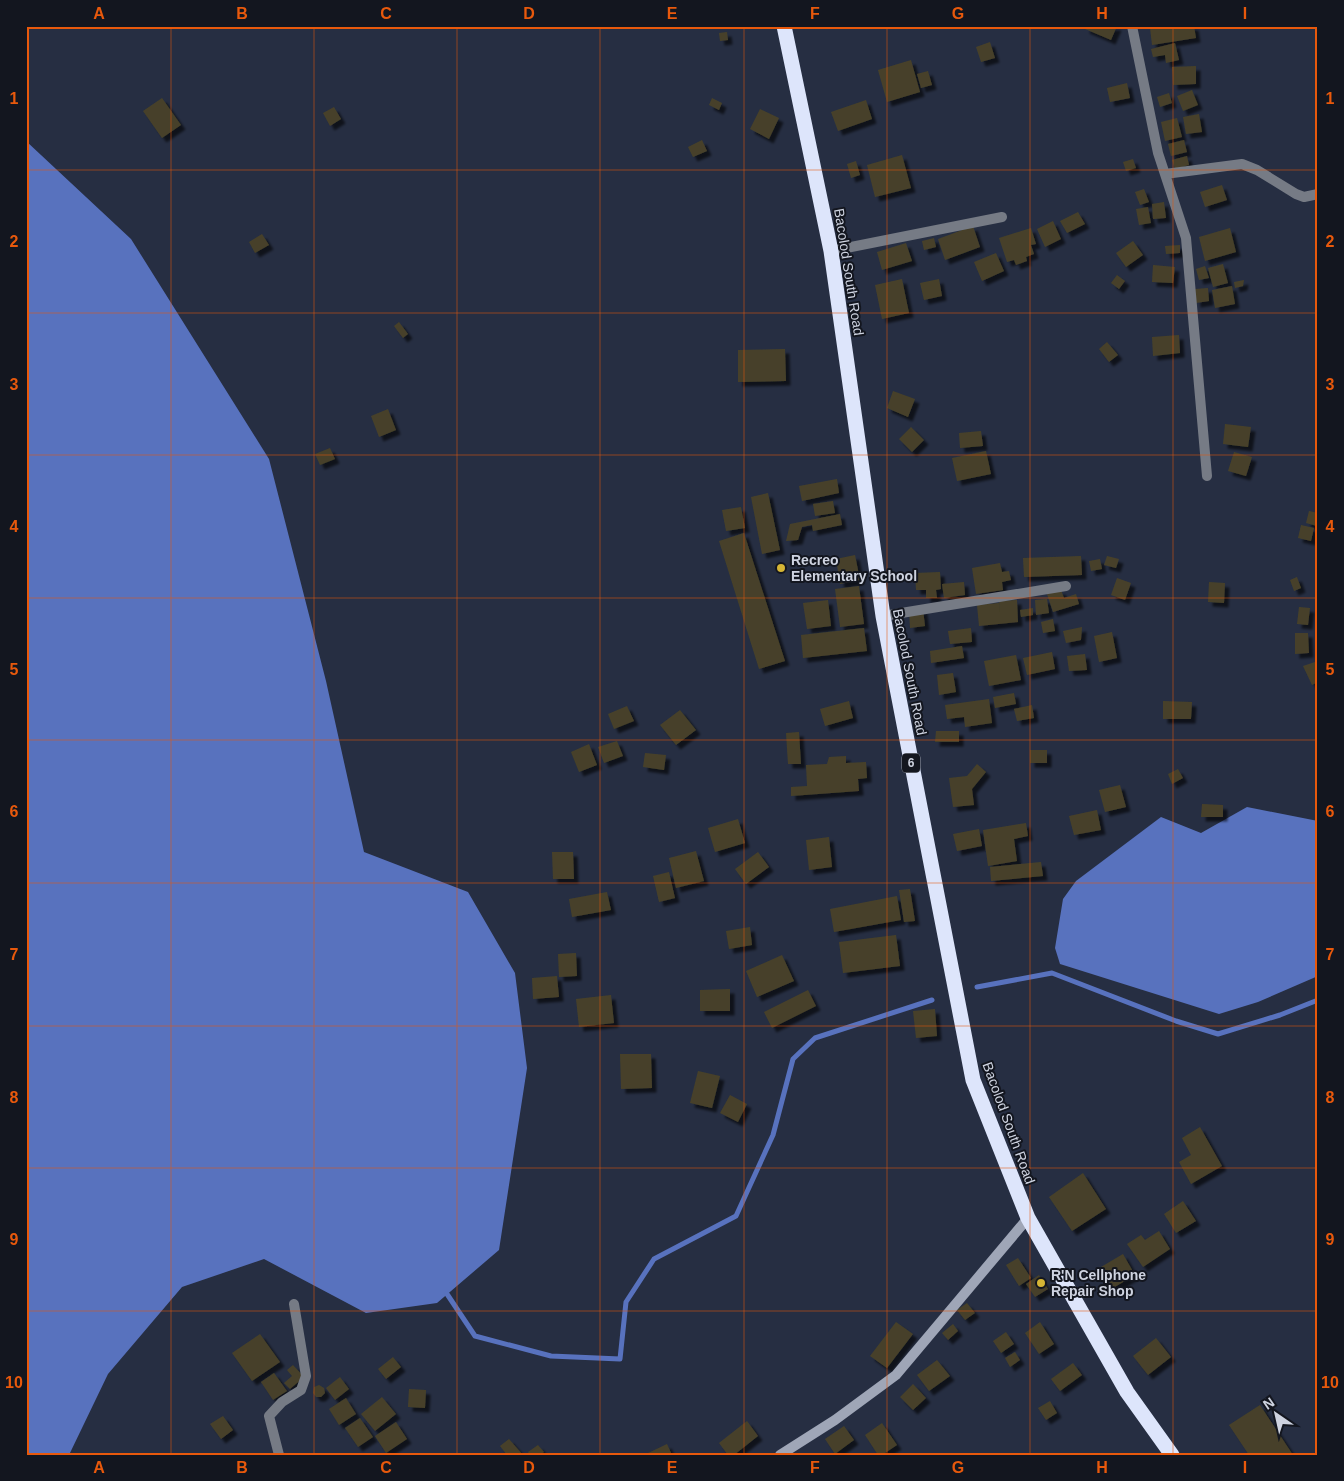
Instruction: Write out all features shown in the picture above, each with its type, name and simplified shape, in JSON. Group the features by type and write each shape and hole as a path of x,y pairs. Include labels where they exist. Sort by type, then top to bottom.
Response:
{"highway":[{"name":"Bacolod South Road","path":"784,26 832,251 883,616 973,1080 1028,1218 1127,1392 1172,1455"}],"street":[{"path":"1132,26 1158,152 1186,238 1207,476"},
{"path":"1165,174 1242,164 1256,170 1296,194 1304,197 1318,194"},
{"path":"832,251 1002,217"},
{"path":"883,616 1066,586"},
{"path":"780,1455 835,1420 896,1375 1028,1218"},
{"path":"279,1455 269,1416 282,1402 301,1390 306,1376 294,1304"}],"water":[{"path":"26,141 131,239 269,459 326,681 364,852 468,892 515,973 527,1068 499,1250 437,1303 366,1313 264,1259 182,1287 108,1374 69,1455 26,1455"},
{"path":"1247,807 1318,821 1318,976 1258,1002 1219,1014 1060,964 1055,948 1063,899 1076,881 1161,817 1201,833"}],"building":[{"path":"1086,26 1117,26 1111,40 1085,29"},
{"path":"1157,26 1194,26 1196,38 1152,45 1150,28"},
{"path":"727,32 728,40 720,41 719,33"},
{"path":"990,42 995,58 981,62 976,47"},
{"path":"1175,43 1179,60 1166,63 1165,55 1153,57 1151,49"},
{"path":"911,60 920,92 887,102 878,70"},
{"path":"1196,66 1196,84 1173,85 1172,67"},
{"path":"928,71 932,85 921,88 917,74"},
{"path":"1127,83 1130,98 1110,102 1107,88"},
{"path":"1192,90 1198,105 1183,111 1177,96"},
{"path":"1169,93 1172,103 1160,107 1157,97"},
{"path":"162,98 181,125 162,138 143,111"},
{"path":"712,98 722,103 719,110 709,105"},
{"path":"866,100 872,119 838,131 831,112"},
{"path":"334,107 341,119 330,126 323,113"},
{"path":"760,109 779,118 769,139 750,129"},
{"path":"1199,114 1202,132 1186,134 1183,117"},
{"path":"1177,118 1182,137 1165,141 1161,122"},
{"path":"702,140 707,151 693,157 688,147"},
{"path":"1184,140 1187,152 1171,156 1168,144"},
{"path":"902,155 911,188 875,197 867,165"},
{"path":"1187,156 1189,165 1175,169 1172,160"},
{"path":"1133,159 1136,168 1126,171 1123,162"},
{"path":"856,161 860,175 851,178 847,164"},
{"path":"1222,185 1227,200 1205,207 1200,192"},
{"path":"1144,189 1149,202 1140,205 1135,192"},
{"path":"1164,202 1166,218 1153,219 1152,204"},
{"path":"1148,207 1151,223 1139,225 1136,209"},
{"path":"1078,212 1085,224 1067,233 1060,221"},
{"path":"1053,221 1061,239 1045,247 1037,229"},
{"path":"973,226 980,247 945,260 938,239"},
{"path":"1031,228 1036,244 1031,245 1034,254 1026,257 1027,261 1016,265 1014,260 1007,262 999,238"},
{"path":"1230,228 1236,252 1205,261 1199,237"},
{"path":"262,234 269,245 255,253 249,242"},
{"path":"934,238 936,247 924,250 922,241"},
{"path":"1133,241 1143,255 1126,267 1116,253"},
{"path":"906,243 912,261 882,270 877,252"},
{"path":"1180,245 1180,253 1166,254 1165,246"},
{"path":"996,253 1004,271 982,281 974,262"},
{"path":"1223,264 1228,283 1213,287 1208,268"},
{"path":"1153,265 1175,267 1173,283 1152,282"},
{"path":"1205,266 1209,278 1199,280 1196,269"},
{"path":"1117,275 1125,281 1119,289 1111,283"},
{"path":"902,279 909,313 882,319 875,285"},
{"path":"939,279 942,296 924,300 920,283"},
{"path":"1244,280 1243,286 1235,288 1234,282"},
{"path":"1232,286 1235,304 1215,308 1212,290"},
{"path":"1208,288 1209,301 1196,303 1195,289"},
{"path":"399,322 408,334 403,338 394,326"},
{"path":"1179,335 1180,353 1153,356 1152,337"},
{"path":"1107,342 1118,355 1109,362 1099,349"},
{"path":"785,349 786,381 738,382 738,350"},
{"path":"893,391 915,399 908,417 887,408"},
{"path":"388,409 396,430 379,437 371,416"},
{"path":"1225,424 1251,427 1248,447 1223,444"},
{"path":"911,427 924,440 912,452 899,439"},
{"path":"981,431 983,446 960,448 959,433"},
{"path":"330,448 335,459 320,465 315,454"},
{"path":"986,451 991,474 957,481 952,458"},
{"path":"1234,452 1252,457 1246,476 1228,471"},
{"path":"837,479 839,493 802,501 799,486"},
{"path":"768,493 780,550 762,554 751,497"},
{"path":"833,501 835,513 815,516 813,504"},
{"path":"741,507 745,528 726,531 722,510"},
{"path":"1309,511 1318,513 1317,526 1306,523"},
{"path":"840,514 842,525 813,531 812,525 802,527 798,540 786,541 790,524"},
{"path":"1301,525 1314,528 1311,541 1298,538"},
{"path":"744,533 785,661 759,669 719,541"},
{"path":"855,555 860,580 840,584 836,559"},
{"path":"1081,556 1082,575 1024,577 1023,558"},
{"path":"1107,556 1119,559 1116,568 1104,565"},
{"path":"1100,559 1102,569 1091,571 1089,561"},
{"path":"1000,563 1002,572 1009,571 1011,580 1002,582 1003,590 976,594 972,568"},
{"path":"940,572 941,589 936,590 937,598 926,598 926,590 916,590 915,573"},
{"path":"1297,577 1301,588 1294,591 1290,580"},
{"path":"1117,578 1131,583 1125,600 1111,595"},
{"path":"964,582 965,595 944,598 942,584"},
{"path":"1209,582 1225,583 1224,603 1208,602"},
{"path":"859,586 864,624 840,627 835,589"},
{"path":"1061,590 1064,598 1076,594 1079,604 1053,612 1047,594"},
{"path":"1047,599 1049,613 1036,615 1035,600"},
{"path":"828,600 831,626 807,629 803,603"},
{"path":"1017,600 1018,622 979,626 977,605 999,603 1000,613 999,601"},
{"path":"1299,607 1310,608 1308,625 1297,624"},
{"path":"1033,608 1033,615 1021,617 1020,610"},
{"path":"923,609 925,626 910,628 909,610"},
{"path":"1053,619 1055,631 1043,633 1041,622"},
{"path":"1082,627 1081,640 1066,643 1063,631"},
{"path":"864,628 867,651 803,658 801,635"},
{"path":"971,628 972,642 950,644 948,631"},
{"path":"1112,632 1117,658 1099,662 1094,636"},
{"path":"1295,633 1308,633 1309,653 1295,654"},
{"path":"962,646 964,658 931,663 930,651"},
{"path":"1052,652 1055,669 1027,675 1023,658"},
{"path":"1085,654 1087,670 1069,671 1067,656"},
{"path":"1016,655 1021,680 989,686 984,661"},
{"path":"1318,661 1318,682 1312,685 1303,666"},
{"path":"953,673 956,692 939,695 937,675"},
{"path":"1014,693 1016,704 995,708 993,697"},
{"path":"989,699 992,723 965,727 964,717 947,719 945,705"},
{"path":"849,701 853,718 825,726 820,709"},
{"path":"1163,701 1192,702 1191,719 1163,719"},
{"path":"1032,705 1034,718 1017,721 1014,709"},
{"path":"627,706 634,721 614,729 608,714"},
{"path":"680,710 696,730 676,745 660,725"},
{"path":"936,731 959,731 959,742 935,742"},
{"path":"799,732 801,764 788,764 786,733"},
{"path":"617,741 623,756 604,763 598,747"},
{"path":"589,744 597,765 579,772 571,752"},
{"path":"1030,750 1047,750 1047,763 1030,763"},
{"path":"645,753 666,755 664,770 643,767"},
{"path":"846,756 846,763 866,762 867,778 858,779 859,791 791,796 791,787 807,786 806,765 827,764 829,757"},
{"path":"977,764 986,772 972,789 974,805 953,807 949,778 967,776"},
{"path":"1178,769 1183,778 1172,784 1168,774"},
{"path":"1120,785 1126,807 1105,812 1099,790"},
{"path":"1202,804 1223,805 1223,817 1201,817"},
{"path":"1097,810 1101,830 1074,835 1069,816"},
{"path":"738,819 745,843 715,852 708,828"},
{"path":"1026,823 1028,836 1014,839 1017,861 988,866 983,830"},
{"path":"979,829 982,846 957,851 953,834"},
{"path":"829,837 832,867 809,870 806,840"},
{"path":"696,851 704,881 676,888 669,858"},
{"path":"552,852 573,852 574,879 553,879"},
{"path":"758,852 769,867 746,884 735,869"},
{"path":"1041,862 1043,876 991,881 990,867"},
{"path":"669,872 675,898 659,902 653,876"},
{"path":"910,889 915,921 904,922 899,890"},
{"path":"607,892 611,910 572,917 569,899"},
{"path":"897,896 901,920 834,932 830,909"},
{"path":"750,927 752,945 729,949 726,931"},
{"path":"896,935 900,966 843,973 839,942"},
{"path":"576,953 577,976 559,977 558,954"},
{"path":"782,955 794,981 757,997 746,971"},
{"path":"557,976 559,997 533,999 532,978"},
{"path":"730,989 730,1011 700,1011 700,990"},
{"path":"808,990 816,1006 772,1028 764,1012"},
{"path":"611,995 614,1023 579,1027 576,999"},
{"path":"935,1009 937,1036 916,1038 913,1011"},
{"path":"620,1054 651,1054 652,1088 621,1089"},
{"path":"698,1071 720,1076 712,1108 690,1103"},
{"path":"730,1095 747,1104 738,1122 720,1113"},
{"path":"1200,1127 1222,1166 1191,1184 1179,1162 1191,1155 1182,1138"},
{"path":"1083,1173 1106,1209 1072,1231 1049,1197"},
{"path":"1183,1201 1196,1221 1176,1233 1164,1214"},
{"path":"1159,1231 1170,1249 1143,1267 1127,1244 1141,1235 1145,1240"},
{"path":"1123,1254 1135,1275 1113,1288 1101,1267"},
{"path":"1018,1258 1031,1278 1019,1286 1006,1265"},
{"path":"1039,1275 1048,1289 1035,1297 1026,1284"},
{"path":"967,1303 975,1313 965,1320 957,1310"},
{"path":"896,1322 913,1334 887,1368 870,1356"},
{"path":"1040,1322 1054,1344 1039,1354 1025,1333"},
{"path":"953,1324 958,1331 948,1340 942,1333"},
{"path":"1006,1332 1014,1344 1001,1353 993,1341"},
{"path":"260,1334 280,1362 252,1381 232,1353"},
{"path":"1156,1338 1171,1357 1148,1375 1133,1356"},
{"path":"1015,1352 1020,1360 1010,1367 1005,1358"},
{"path":"393,1357 401,1367 386,1379 378,1369"},
{"path":"937,1360 950,1376 929,1391 917,1375"},
{"path":"1073,1363 1082,1375 1060,1391 1051,1379"},
{"path":"293,1365 304,1377 290,1389 284,1383 292,1376 287,1370"},
{"path":"274,1373 287,1391 273,1400 261,1382"},
{"path":"340,1377 349,1389 335,1400 326,1388"},
{"path":"913,1384 926,1398 913,1410 900,1397"},
{"path":"319,1385 324,1388 325,1393 321,1397 316,1397 313,1393 314,1387"},
{"path":"409,1389 426,1390 425,1408 408,1407"},
{"path":"382,1397 396,1414 375,1431 361,1414"},
{"path":"346,1398 356,1414 339,1425 329,1409"},
{"path":"1050,1401 1057,1413 1046,1420 1038,1408"},
{"path":"1260,1405 1293,1455 1249,1455 1229,1425"},
{"path":"223,1416 233,1430 221,1439 210,1424"},
{"path":"360,1418 373,1437 358,1447 345,1428"},
{"path":"747,1421 758,1436 734,1455 728,1455 719,1443"},
{"path":"396,1422 407,1439 386,1453 375,1436"},
{"path":"882,1423 897,1445 882,1455 878,1455 865,1435"},
{"path":"844,1426 854,1440 835,1454 825,1439"},
{"path":"509,1439 523,1455 507,1455 500,1446"},
{"path":"667,1444 672,1455 644,1455"},
{"path":"538,1445 544,1452 540,1455 530,1455 528,1452"}],"waterway":[{"path":"977,987 1052,973 1176,1021 1218,1034 1280,1015 1318,1000"},
{"path":"447,1294 475,1336 551,1356 620,1359 626,1302 654,1259 736,1216 773,1135 793,1059 815,1038 932,1000"}],"place":[{"name":"Recreo Elementary School","path":"781,568"},
{"name":"R'N Cellphone Repair Shop","path":"1041,1283"}]}
